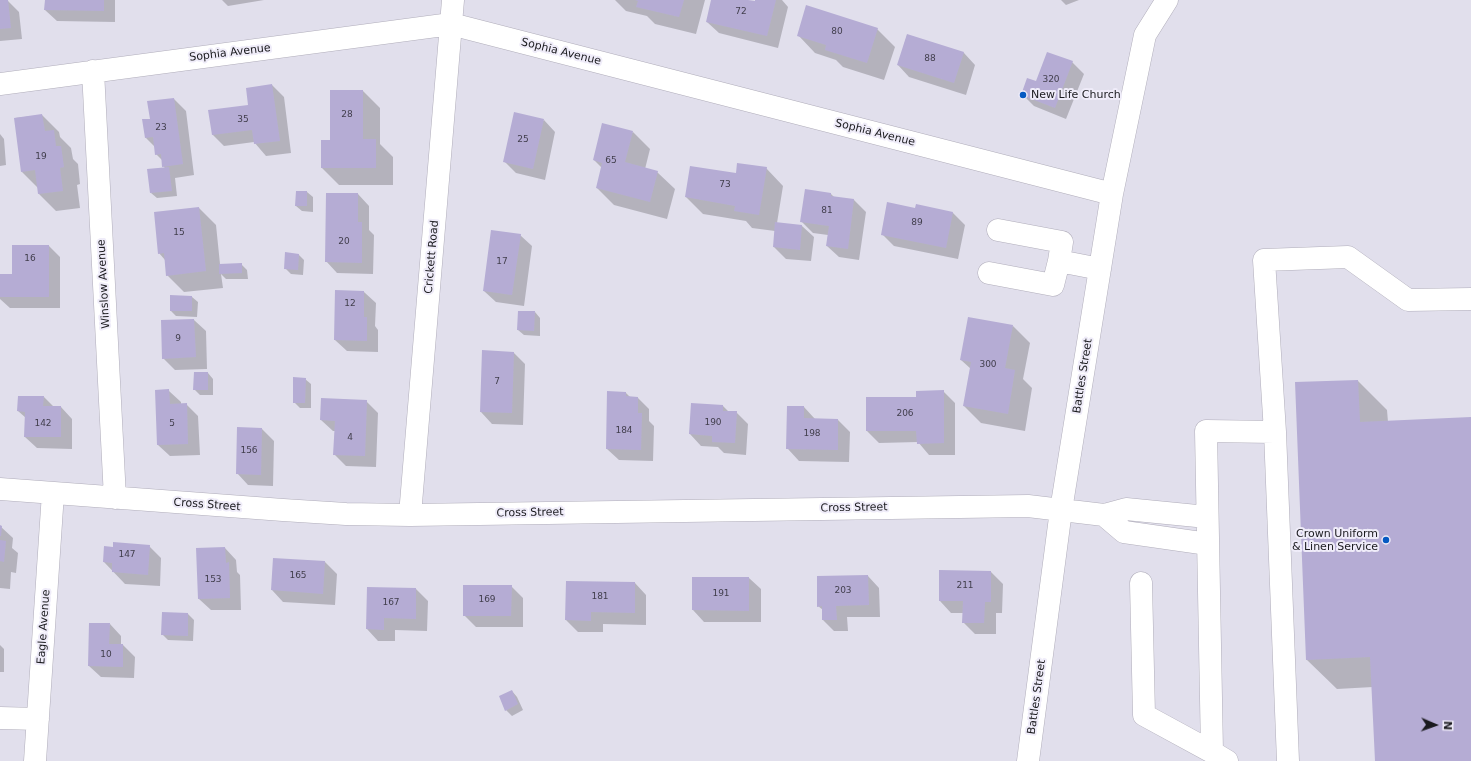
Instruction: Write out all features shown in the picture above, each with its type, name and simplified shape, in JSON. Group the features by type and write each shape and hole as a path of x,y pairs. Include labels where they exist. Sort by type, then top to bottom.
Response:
{"street":[{"name":"Crickett Road","path":"410,515 453,0"},
{"name":"Battles Street","path":"1028,761 1061,510 1112,194 1145,35 1167,0"},
{"name":"Sophia Avenue","path":"0,84 451,24 1112,194"},
{"name":"Winslow Avenue","path":"93,71 115,498"},
{"path":"988,273 1053,286 1059,261 1062,242 998,230"},
{"path":"1288,761 1275,432 1264,260 1348,257 1408,300 1471,299"},
{"path":"1059,261 1100,269"},
{"path":"1219,757 1208,544 1206,431 1275,432"},
{"name":"Cross Street","path":"0,489 346,514 410,515 1028,506 1104,515"},
{"name":"Eagle Avenue","path":"35,761 53,493"},
{"path":"1104,515 1126,509 1207,516"},
{"path":"1104,515 1124,532 1208,544"},
{"path":"1141,583 1144,715 1219,757"},
{"path":"0,718 38,720"}],"building":[{"path":"0,0 8,0 11,28 0,29"},
{"path":"45,0 104,0 104,11 44,10"},
{"path":"635,0 684,0 679,17 636,7 638,1"},
{"path":"711,0 776,0 767,36 706,22"},
{"path":"806,5 878,28 867,63 825,50 826,45 797,36"},
{"path":"907,34 964,52 954,83 897,65"},
{"path":"1047,52 1073,61 1055,108 1021,95 1027,78 1036,81"},
{"path":"272,84 280,141 254,144 252,130 212,135 208,110 248,105 246,88"},
{"path":"330,90 363,90 363,139 376,139 376,168 321,168 321,140 330,140"},
{"path":"174,98 183,164 162,167 161,154 155,155 153,137 145,138 142,119 150,119 147,101"},
{"path":"514,112 544,119 533,169 503,162"},
{"path":"42,114 45,131 54,130 56,146 61,146 64,167 60,168 63,191 38,194 35,170 21,172 14,118"},
{"path":"602,123 633,131 625,162 658,171 650,202 596,188 602,163 593,160"},
{"path":"737,163 767,167 759,215 734,211 735,206 685,197 690,166 736,173"},
{"path":"169,167 172,191 150,193 147,169"},
{"path":"805,189 831,193 831,196 854,199 848,249 826,246 829,226 800,222"},
{"path":"296,191 307,191 307,206 295,206"},
{"path":"326,193 358,193 358,222 362,222 362,263 325,262"},
{"path":"887,202 915,208 916,204 953,212 946,248 881,235"},
{"path":"199,207 206,271 166,276 164,253 158,254 154,212"},
{"path":"775,222 802,225 800,250 773,247"},
{"path":"491,230 521,234 512,295 483,291"},
{"path":"12,245 49,245 49,297 0,297 0,274 12,274"},
{"path":"285,252 299,254 298,270 284,269"},
{"path":"242,263 242,273 219,274 219,264"},
{"path":"335,290 364,291 364,317 367,317 367,341 334,340"},
{"path":"170,295 192,296 192,311 170,311"},
{"path":"518,311 535,311 534,331 517,330"},
{"path":"968,317 1013,325 1005,368 1015,370 1008,414 963,406 971,362 960,360"},
{"path":"194,319 196,357 162,359 161,320"},
{"path":"482,350 514,352 512,413 480,412"},
{"path":"194,372 208,372 208,390 193,390"},
{"path":"293,377 306,378 305,403 293,403"},
{"name":"Crown Uniform & Linen Service","path":"1358,380 1360,422 1471,417 1471,761 1375,761 1370,657 1306,660 1295,382"},
{"path":"169,389 170,404 187,403 188,444 157,445 155,390"},
{"path":"944,390 944,443 917,444 916,431 866,431 866,397 916,397 916,391"},
{"path":"607,391 626,392 626,396 638,397 638,413 642,413 641,450 606,449"},
{"path":"18,396 44,396 43,406 61,406 61,437 24,437 25,412 17,411"},
{"path":"321,398 367,400 365,456 333,455 335,421 320,420"},
{"path":"691,403 723,405 723,411 737,411 735,443 712,442 712,436 689,434"},
{"path":"787,406 804,406 804,418 838,419 838,450 786,449"},
{"path":"237,427 262,428 261,475 236,474"},
{"path":"0,525 2,526 1,536 0,536"},
{"path":"0,540 6,541 4,562 0,561"},
{"path":"113,542 150,545 148,575 112,572 112,563 103,562 104,546 113,547"},
{"path":"225,547 226,563 229,562 230,598 198,599 196,548"},
{"path":"273,558 325,561 323,594 271,590"},
{"path":"939,570 991,571 991,602 985,602 984,623 962,623 963,601 939,601"},
{"path":"868,575 869,605 836,606 837,620 822,620 822,606 817,607 817,576"},
{"path":"692,577 749,577 749,611 692,610"},
{"path":"566,581 635,582 635,613 591,612 591,621 565,620"},
{"path":"463,585 512,585 511,616 463,616"},
{"path":"367,587 416,588 416,619 384,618 384,630 366,629"},
{"path":"162,612 188,613 188,636 161,635"},
{"path":"89,623 110,623 109,644 123,644 123,667 88,666"},
{"path":"512,690 518,704 505,711 499,696"}],"place":[{"name":"New Life Church","path":"1023,95"},
{"name":"Crown Uniform & Linen Service","path":"1386,540"}]}
